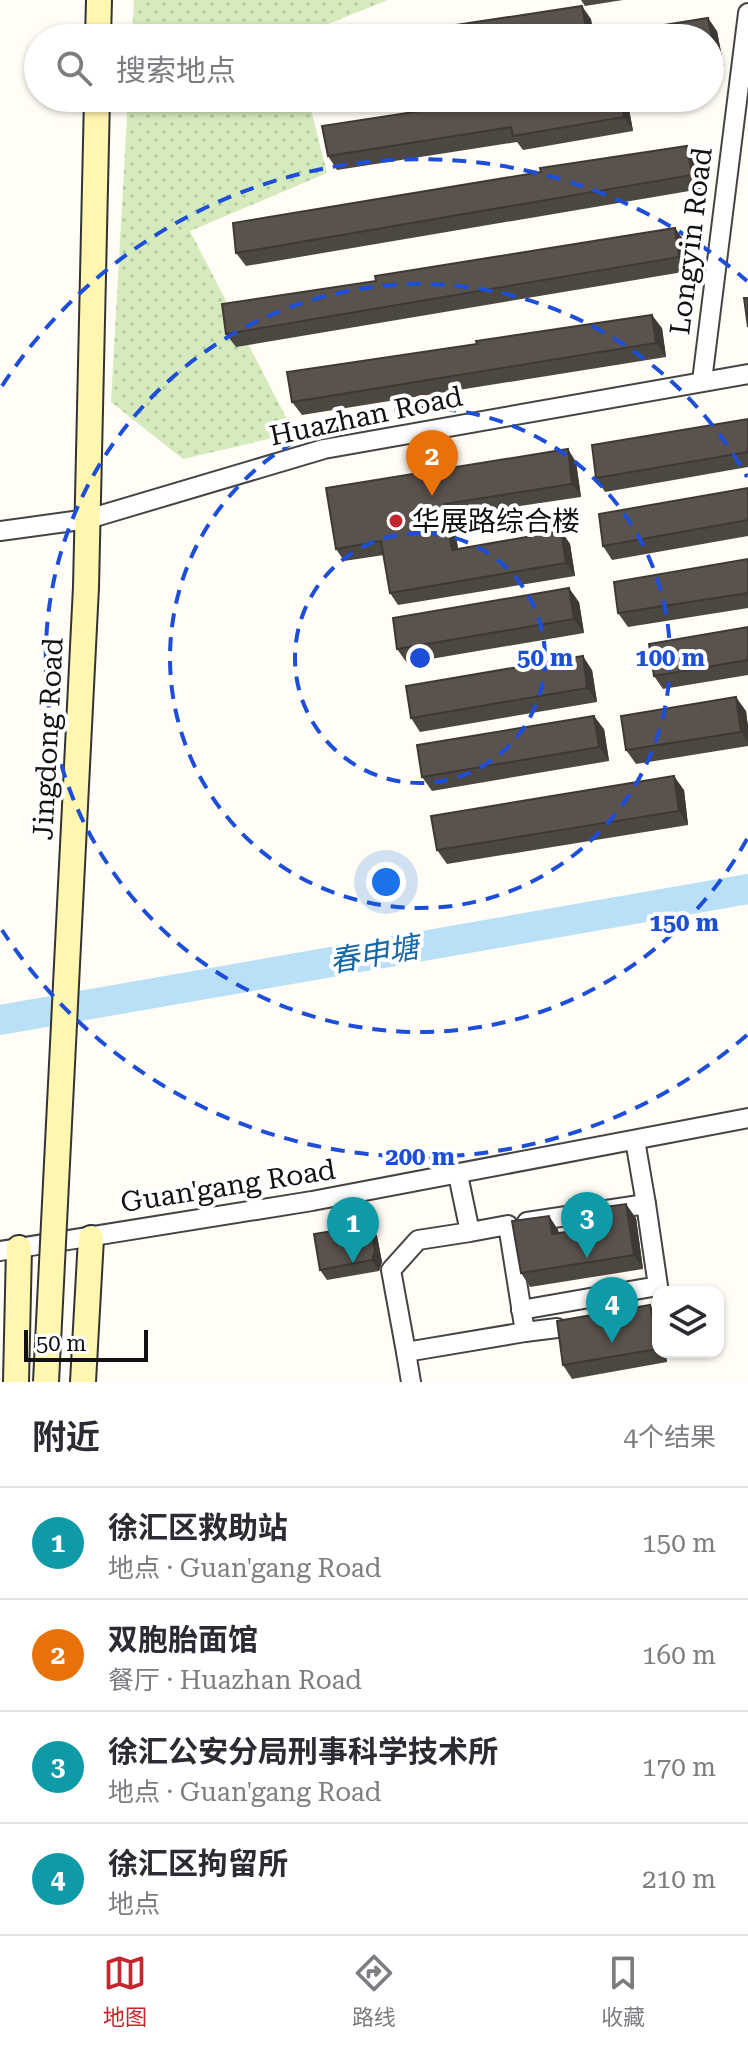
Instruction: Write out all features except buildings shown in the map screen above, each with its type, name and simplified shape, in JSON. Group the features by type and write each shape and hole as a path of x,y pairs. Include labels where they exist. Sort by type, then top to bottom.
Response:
{"street":[{"path":"98,24 99,0"},
{"name":"Longyin Road","path":"702,381 748,13"},
{"name":"Jingdong Road","path":"46,1382 86,587 97,112"},
{"name":"Huazhan Road","path":"0,531 88,519 324,449 748,374"},
{"name":"Guan'gang Road","path":"9,1249 91,1238 458,1175 748,1118"},
{"path":"521,1310 658,1286 635,1140"},
{"path":"458,1175 470,1232"},
{"path":"411,1382 391,1270 418,1240 646,1204"},
{"path":"508,1225 525,1332"},
{"path":"83,1382 91,1238"},
{"path":"9,1249 16,1382"},
{"path":"406,1352 557,1328"}],"green space":[{"path":"134,0 388,0 328,24 133,24"},
{"path":"127,112 312,112 327,173 190,231 294,433 183,459 111,402"}],"waterway":[{"name":"春申塘","path":"0,1020 748,889"}],"place":[{"name":"双胞胎面馆","path":"432,496"},
{"name":"华展路综合楼","path":"396,521"},
{"name":"徐汇公安分局刑事科学技术所","path":"587,1258"},
{"name":"徐汇区救助站","path":"353,1263"},
{"name":"徐汇区拘留所","path":"612,1343"}]}
